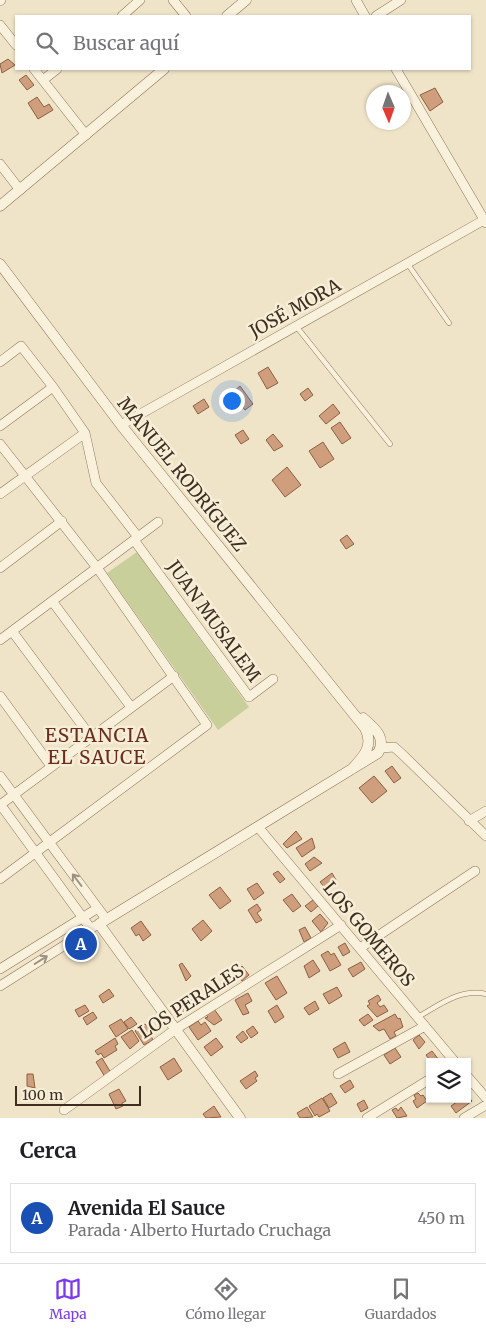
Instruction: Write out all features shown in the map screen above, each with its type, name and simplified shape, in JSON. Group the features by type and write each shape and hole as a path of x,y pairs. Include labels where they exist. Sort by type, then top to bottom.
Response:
{"street":[{"path":"123,15 140,0"},
{"path":"173,0 185,15"},
{"path":"228,15 246,0"},
{"path":"356,0 364,15"},
{"path":"378,15 401,0"},
{"path":"0,24 15,44"},
{"path":"35,70 86,135"},
{"path":"43,80 56,70"},
{"path":"0,206 163,70"},
{"path":"397,70 485,222"},
{"path":"0,164 20,190"},
{"name":"JOSÉ MORA","path":"121,424 407,263 485,222"},
{"name":"MANUEL RODRÍGUEZ","path":"0,264 121,424 365,728 368,738 365,755 352,769"},
{"path":"0,362 21,346 53,387 85,433 96,483 136,538"},
{"path":"0,426 53,387"},
{"path":"0,494 85,433"},
{"path":"0,444 98,569 207,725 0,879"},
{"path":"0,568 62,521"},
{"path":"0,640 98,569 158,522"},
{"name":"JUAN MUSALEM","path":"136,538 249,697 273,678"},
{"path":"52,601 131,708"},
{"path":"12,631 91,737"},
{"path":"99,924 83,918 0,805 174,676"},
{"path":"0,696 52,766"},
{"name":"MANUEL RODRÍGUEZ","path":"344,700 378,733 382,740 381,748"},
{"path":"0,986 378,753 381,748 394,747 486,836"},
{"path":"0,776 98,908 99,924 240,1118"},
{"path":"469,821 486,811"},
{"name":"LOS GOMEROS","path":"258,827 452,1058"},
{"path":"360,948 475,871"},
{"path":"0,969 98,908"},
{"name":"LOS PERALES","path":"64,1110 176,1030 341,925"},
{"path":"338,1074 425,1026"},
{"path":"471,1081 486,1098"},
{"path":"368,1118 426,1082"},
{"path":"464,1118 486,1105"}],"lane":[{"path":"407,263 449,323"},
{"path":"296,326 390,444"},
{"path":"418,1017 460,994 478,992 486,994"}],"green space":[{"path":"137,552 249,707 218,730 107,573"}],"building":[{"path":"8,59 15,65 2,73 0,64"},
{"path":"26,75 34,85 27,90 19,80"},
{"path":"435,88 443,102 430,111 420,95"},
{"path":"37,97 44,107 49,104 53,110 38,119 28,103"},
{"path":"268,367 278,383 267,389 258,373"},
{"path":"240,386 253,404 245,410 232,393"},
{"path":"308,388 313,395 305,401 300,394"},
{"path":"204,399 209,407 198,414 193,406"},
{"path":"333,404 340,413 326,424 319,416"},
{"path":"340,422 351,438 342,444 331,428"},
{"path":"243,430 249,439 241,444 235,435"},
{"path":"273,434 283,446 274,451 266,440"},
{"path":"323,442 334,459 320,468 309,451"},
{"path":"287,467 301,485 285,497 272,480"},
{"path":"347,535 354,544 346,549 340,540"},
{"path":"392,766 401,778 394,783 385,771"},
{"path":"374,776 387,791 372,803 359,788"},
{"path":"296,831 302,839 287,848 283,844"},
{"path":"312,838 315,848 302,857 296,848"},
{"path":"314,857 322,863 310,871 305,864"},
{"path":"278,871 285,879 280,883 273,874"},
{"path":"332,873 336,880 326,889 320,882"},
{"path":"257,883 264,893 254,900 247,889"},
{"path":"220,887 231,901 220,909 209,895"},
{"path":"292,894 301,906 293,912 283,900"},
{"path":"313,900 318,906 311,912 305,906"},
{"path":"257,904 261,910 257,913 262,920 256,923 248,910"},
{"path":"320,914 328,923 321,932 312,921"},
{"path":"203,920 212,931 201,941 192,929"},
{"path":"141,921 151,935 143,941 139,934 136,936 131,928"},
{"path":"305,927 311,938 304,942 299,930"},
{"path":"345,943 350,952 343,956 338,947"},
{"path":"328,951 331,955 334,953 341,965 330,971 321,955"},
{"path":"313,960 320,971 309,978 304,966"},
{"path":"361,962 365,969 353,977 348,969"},
{"path":"182,963 191,976 186,981 179,965"},
{"path":"242,966 249,975 242,981 234,972"},
{"path":"277,976 287,993 276,1000 265,983"},
{"path":"337,987 342,996 329,1004 323,994"},
{"path":"109,989 114,996 103,1003 99,996"},
{"path":"248,993 252,1001 245,1005 249,1013 243,1015 235,1000"},
{"path":"378,995 381,1000 377,1003 380,1007 384,1005 388,1011 377,1017 367,1006 370,1004 368,1001"},
{"path":"192,998 196,1005 181,1013 178,1006"},
{"path":"315,1001 319,1009 309,1015 304,1008"},
{"path":"85,1005 89,1011 79,1017 75,1010"},
{"path":"277,1005 284,1017 275,1023 268,1011"},
{"path":"214,1009 222,1020 214,1025 205,1018"},
{"path":"93,1012 97,1018 87,1025 83,1018"},
{"path":"368,1014 373,1020 364,1026 359,1020"},
{"path":"395,1014 398,1019 400,1018 403,1027 394,1032 396,1036 390,1039 384,1029 379,1031 373,1026"},
{"path":"131,1017 137,1024 129,1029 124,1022"},
{"path":"121,1019 128,1029 116,1037 109,1026"},
{"path":"198,1021 201,1025 205,1022 211,1031 198,1040 189,1027"},
{"path":"145,1024 154,1034 151,1036 153,1040 144,1045 135,1031"},
{"path":"253,1026 258,1033 251,1038 246,1031"},
{"path":"132,1030 139,1041 130,1049 121,1037"},
{"path":"243,1031 248,1038 241,1043 236,1037"},
{"path":"419,1035 425,1042 419,1049 413,1040"},
{"path":"115,1038 118,1044 115,1046 117,1050 104,1058 101,1053 98,1055 95,1051"},
{"path":"216,1038 223,1047 211,1056 204,1047"},
{"path":"345,1042 350,1052 338,1058 333,1049"},
{"path":"395,1048 401,1057 390,1064 384,1055"},
{"path":"432,1051 437,1058 428,1058 426,1055"},
{"path":"102,1058 111,1073 105,1077 96,1062"},
{"path":"174,1058 182,1071 168,1080 160,1067"},
{"path":"255,1071 258,1076 255,1078 257,1081 246,1089 240,1081"},
{"path":"27,1074 33,1074 35,1088 27,1086"},
{"path":"350,1080 354,1087 345,1093 340,1086"},
{"path":"119,1089 126,1101 122,1103 123,1106 116,1109 109,1094"},
{"path":"331,1093 337,1103 329,1108 323,1098"},
{"path":"418,1093 421,1096 423,1095 426,1102 417,1108 413,1101 416,1099 414,1095"},
{"path":"322,1098 330,1111 319,1117 317,1114 315,1116 309,1106"},
{"path":"364,1100 368,1108 361,1112 357,1104"},
{"path":"455,1103 469,1103 456,1113 451,1106"},
{"path":"214,1106 221,1117 206,1118 203,1114"},
{"path":"307,1107 313,1117 300,1118 297,1113"},
{"path":"401,1107 407,1116 397,1118 392,1110 396,1108 398,1111"}],"place":[{"name":"Avenida El Sauce","path":"81,944"}],"district":[{"name":"ESTANCIA EL SAUCE","path":"97,746"}]}
